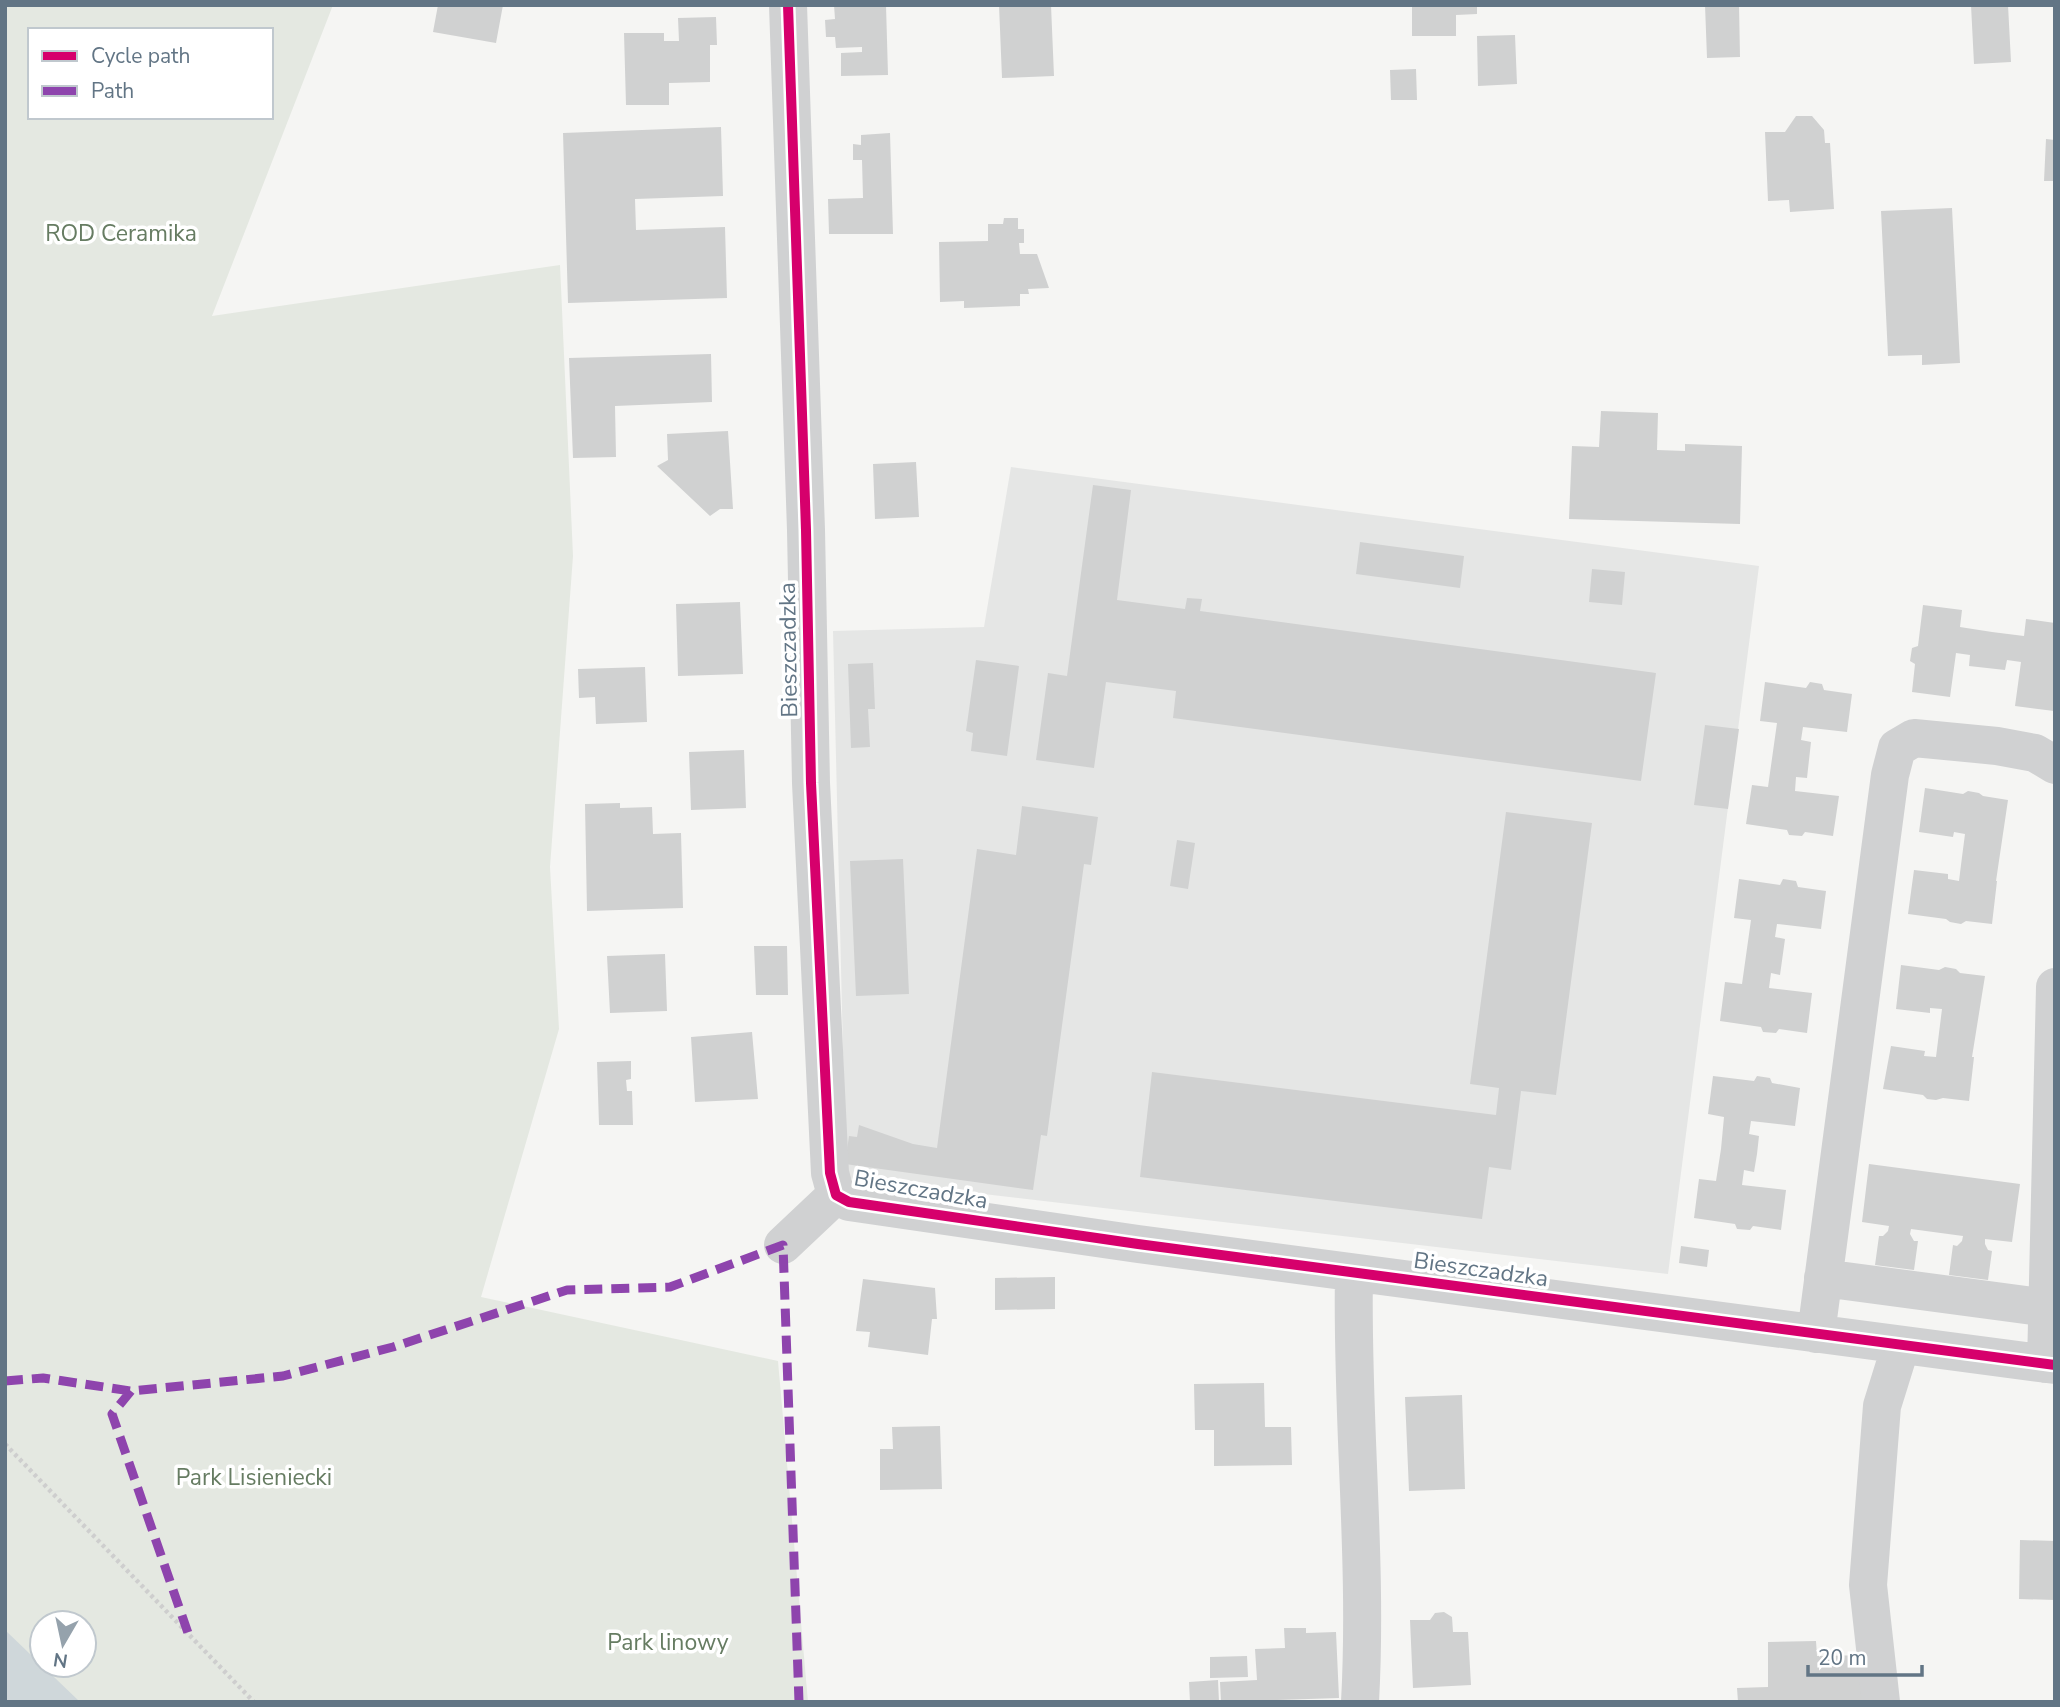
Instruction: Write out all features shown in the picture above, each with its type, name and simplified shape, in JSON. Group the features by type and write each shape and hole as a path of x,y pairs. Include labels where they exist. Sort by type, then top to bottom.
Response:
{"street":[{"name":"Bieszczadzka","path":"789,5 806,530 811,783 830,1173 836,1195 849,1202 1354,1273 2050,1365"},
{"path":"1816,1334 1890,775 1897,748 1914,738 1997,746 2035,753 2055,765"},
{"path":"2050,1365 2048,1308 2055,987"},
{"path":"783,1245 836,1195"},
{"path":"1354,1273 1353,1342 1364,1640 1360,1702"},
{"path":"1823,1278 2048,1308"},
{"path":"1881,1702 1868,1585 1882,1406 1901,1346"}],"path":[{"path":"5,1444 254,1702"}],"shaded area":[{"path":"1011,467 1759,566 1668,1274 846,1178 833,631 984,627"},
{"path":"5,1630 28,1652 28,1679 56,1679 80,1702 5,1702"}],"green space":[{"path":"5,5 333,5 212,316 560,265 573,556 550,867 559,1029 481,1297 778,1361 808,1702 5,1702"}],"building":[{"path":"438,5 503,5 496,43 433,32"},
{"path":"834,5 886,5 888,75 841,76 841,53 862,52 862,47 836,48 835,37 826,37 825,20 835,19"},
{"path":"999,5 1051,5 1054,76 1002,78"},
{"path":"1412,5 1477,5 1477,14 1456,15 1456,36 1412,36"},
{"path":"1705,5 1739,5 1740,57 1707,58"},
{"path":"1971,5 2008,5 2011,62 1974,64"},
{"path":"716,17 717,45 710,45 710,82 669,83 669,105 626,105 624,33 664,33 664,41 679,41 678,18"},
{"path":"1515,35 1517,84 1478,86 1477,36"},
{"path":"1416,69 1417,100 1391,100 1390,70"},
{"path":"1796,116 1812,116 1824,130 1825,143 1830,143 1834,209 1790,212 1789,200 1768,201 1765,132 1785,132"},
{"path":"721,127 723,196 635,199 636,230 725,227 727,298 568,303 563,133"},
{"path":"890,133 893,234 829,234 828,199 863,198 862,160 853,160 853,144 861,145 861,135"},
{"path":"2046,139 2055,140 2055,181 2044,181"},
{"path":"1952,208 1960,363 1922,365 1922,355 1888,356 1881,211"},
{"path":"1004,218 1018,218 1018,229 1024,229 1024,243 1019,243 1020,254 1037,254 1049,288 1028,289 1029,294 1020,294 1020,306 964,308 964,301 940,302 939,242 988,241 988,224 1003,224"},
{"path":"711,354 712,402 615,406 616,457 573,458 569,358"},
{"path":"1601,411 1658,413 1657,450 1685,451 1685,444 1742,446 1740,524 1569,519 1572,446 1599,447"},
{"path":"728,431 733,509 720,509 710,516 657,466 668,460 667,434"},
{"path":"916,462 919,517 875,519 873,464"},
{"path":"1093,485 1131,490 1117,600 1185,609 1187,598 1202,599 1200,611 1656,673 1641,781 1173,718 1176,691 1106,682 1094,768 1036,760 1048,673 1067,676"},
{"path":"1360,542 1464,556 1460,588 1356,574"},
{"path":"1592,569 1625,572 1622,605 1589,602"},
{"path":"740,602 743,674 678,676 676,604"},
{"path":"1923,605 1962,610 1960,627 1992,632 2024,636 2026,619 2055,623 2054,711 2015,706 2021,662 2007,660 2005,670 1969,666 1970,655 1956,653 1950,697 1912,692 1915,664 1910,661 1912,648 1918,646"},
{"path":"976,660 1019,666 1007,756 971,751 973,733 966,731"},
{"path":"873,663 875,709 868,709 870,747 851,748 848,664"},
{"path":"645,667 647,722 596,724 595,697 579,698 578,669"},
{"path":"1765,682 1806,688 1810,682 1822,684 1824,690 1852,694 1847,732 1803,727 1801,740 1811,742 1807,778 1796,777 1795,791 1839,796 1833,836 1805,832 1802,836 1789,835 1787,830 1746,824 1752,785 1768,787 1777,723 1760,721"},
{"path":"1705,725 1739,729 1728,809 1694,805"},
{"path":"744,750 746,808 691,810 689,752"},
{"path":"1925,788 1963,794 1968,791 2008,800 1992,924 1966,921 1961,924 1946,919 1908,914 1914,870 1948,874 1948,879 1959,881 1965,834 1954,832 1953,837 1919,832"},
{"path":"620,803 620,808 652,807 653,834 681,833 683,908 587,911 585,804"},
{"path":"1022,806 1098,817 1091,865 1084,864 1047,1136 1041,1135 1033,1190 845,1164 849,1136 857,1137 859,1125 913,1144 937,1148 977,849 1016,855"},
{"path":"1506,812 1592,823 1556,1095 1521,1091 1511,1170 1489,1167 1482,1219 1140,1177 1152,1072 1496,1115 1499,1088 1470,1084"},
{"path":"1177,840 1195,843 1188,889 1170,886"},
{"path":"903,859 909,994 856,996 850,861"},
{"path":"1739,879 1780,885 1783,879 1796,881 1798,887 1826,891 1821,929 1777,924 1775,937 1785,939 1780,975 1771,973 1769,988 1812,993 1807,1033 1779,1029 1776,1033 1763,1032 1761,1027 1720,1021 1725,982 1742,984 1751,920 1734,918"},
{"path":"754,946 787,946 788,995 756,995"},
{"path":"665,954 667,1011 610,1013 607,956"},
{"path":"1901,965 1939,970 1945,967 1956,969 1960,973 1985,976 1972,1057 1969,1101 1927,1099 1923,1095 1883,1089 1891,1046 1925,1051 1924,1056 1936,1057 1942,1009 1930,1008 1930,1013 1896,1009"},
{"path":"752,1032 758,1099 695,1102 691,1037"},
{"path":"631,1061 631,1079 626,1080 627,1091 632,1091 633,1125 599,1125 597,1062"},
{"path":"1713,1076 1754,1081 1757,1076 1770,1078 1772,1083 1800,1088 1795,1126 1751,1121 1749,1134 1759,1136 1757,1154 1754,1172 1744,1170 1742,1185 1786,1190 1781,1230 1753,1226 1750,1230 1737,1229 1735,1224 1694,1218 1699,1179 1716,1181 1721,1149 1724,1117 1708,1114"},
{"path":"1869,1164 2020,1184 2012,1242 1985,1239 1988,1250 1992,1251 1988,1280 1949,1275 1953,1245 1957,1246 1963,1236 1911,1229 1910,1234 1914,1241 1918,1241 1914,1270 1875,1265 1879,1236 1888,1231 1889,1226 1862,1222"},
{"path":"1681,1246 1709,1250 1707,1267 1679,1263"},
{"path":"1055,1277 1055,1309 995,1310 995,1278"},
{"path":"863,1279 935,1288 937,1319 932,1319 928,1355 868,1347 870,1332 856,1331"},
{"path":"1264,1383 1265,1427 1291,1427 1292,1465 1214,1466 1214,1430 1195,1430 1194,1384"},
{"path":"1462,1395 1465,1489 1409,1491 1405,1397"},
{"path":"940,1426 942,1489 880,1490 880,1449 893,1449 892,1427"},
{"path":"2020,1540 2055,1541 2055,1600 2019,1599"},
{"path":"1444,1612 1452,1617 1453,1632 1468,1632 1471,1685 1413,1688 1410,1620 1430,1620 1435,1613"},
{"path":"1284,1628 1306,1628 1306,1633 1336,1632 1339,1698 1221,1702 1220,1682 1257,1680 1255,1649 1285,1648"},
{"path":"1816,1641 1817,1656 1872,1655 1873,1702 1738,1702 1737,1688 1768,1687 1768,1642"},
{"path":"1247,1656 1248,1677 1210,1678 1210,1657"},
{"path":"1218,1680 1219,1702 1190,1702 1189,1682"}],"marked path":[{"path":"5,1381 43,1378 131,1391 283,1376 393,1347 567,1290 670,1287 783,1245 799,1702"},
{"path":"131,1391 112,1414 188,1633"}],"cycle path":[{"path":"788,5 806,530 811,783 830,1173 836,1195 849,1202 1138,1244 2055,1365"}],"park label":[{"name":"ROD Ceramika","path":"121,233"},
{"name":"Park Lisieniecki","path":"254,1477"},
{"name":"Park linowy","path":"668,1642"}]}
